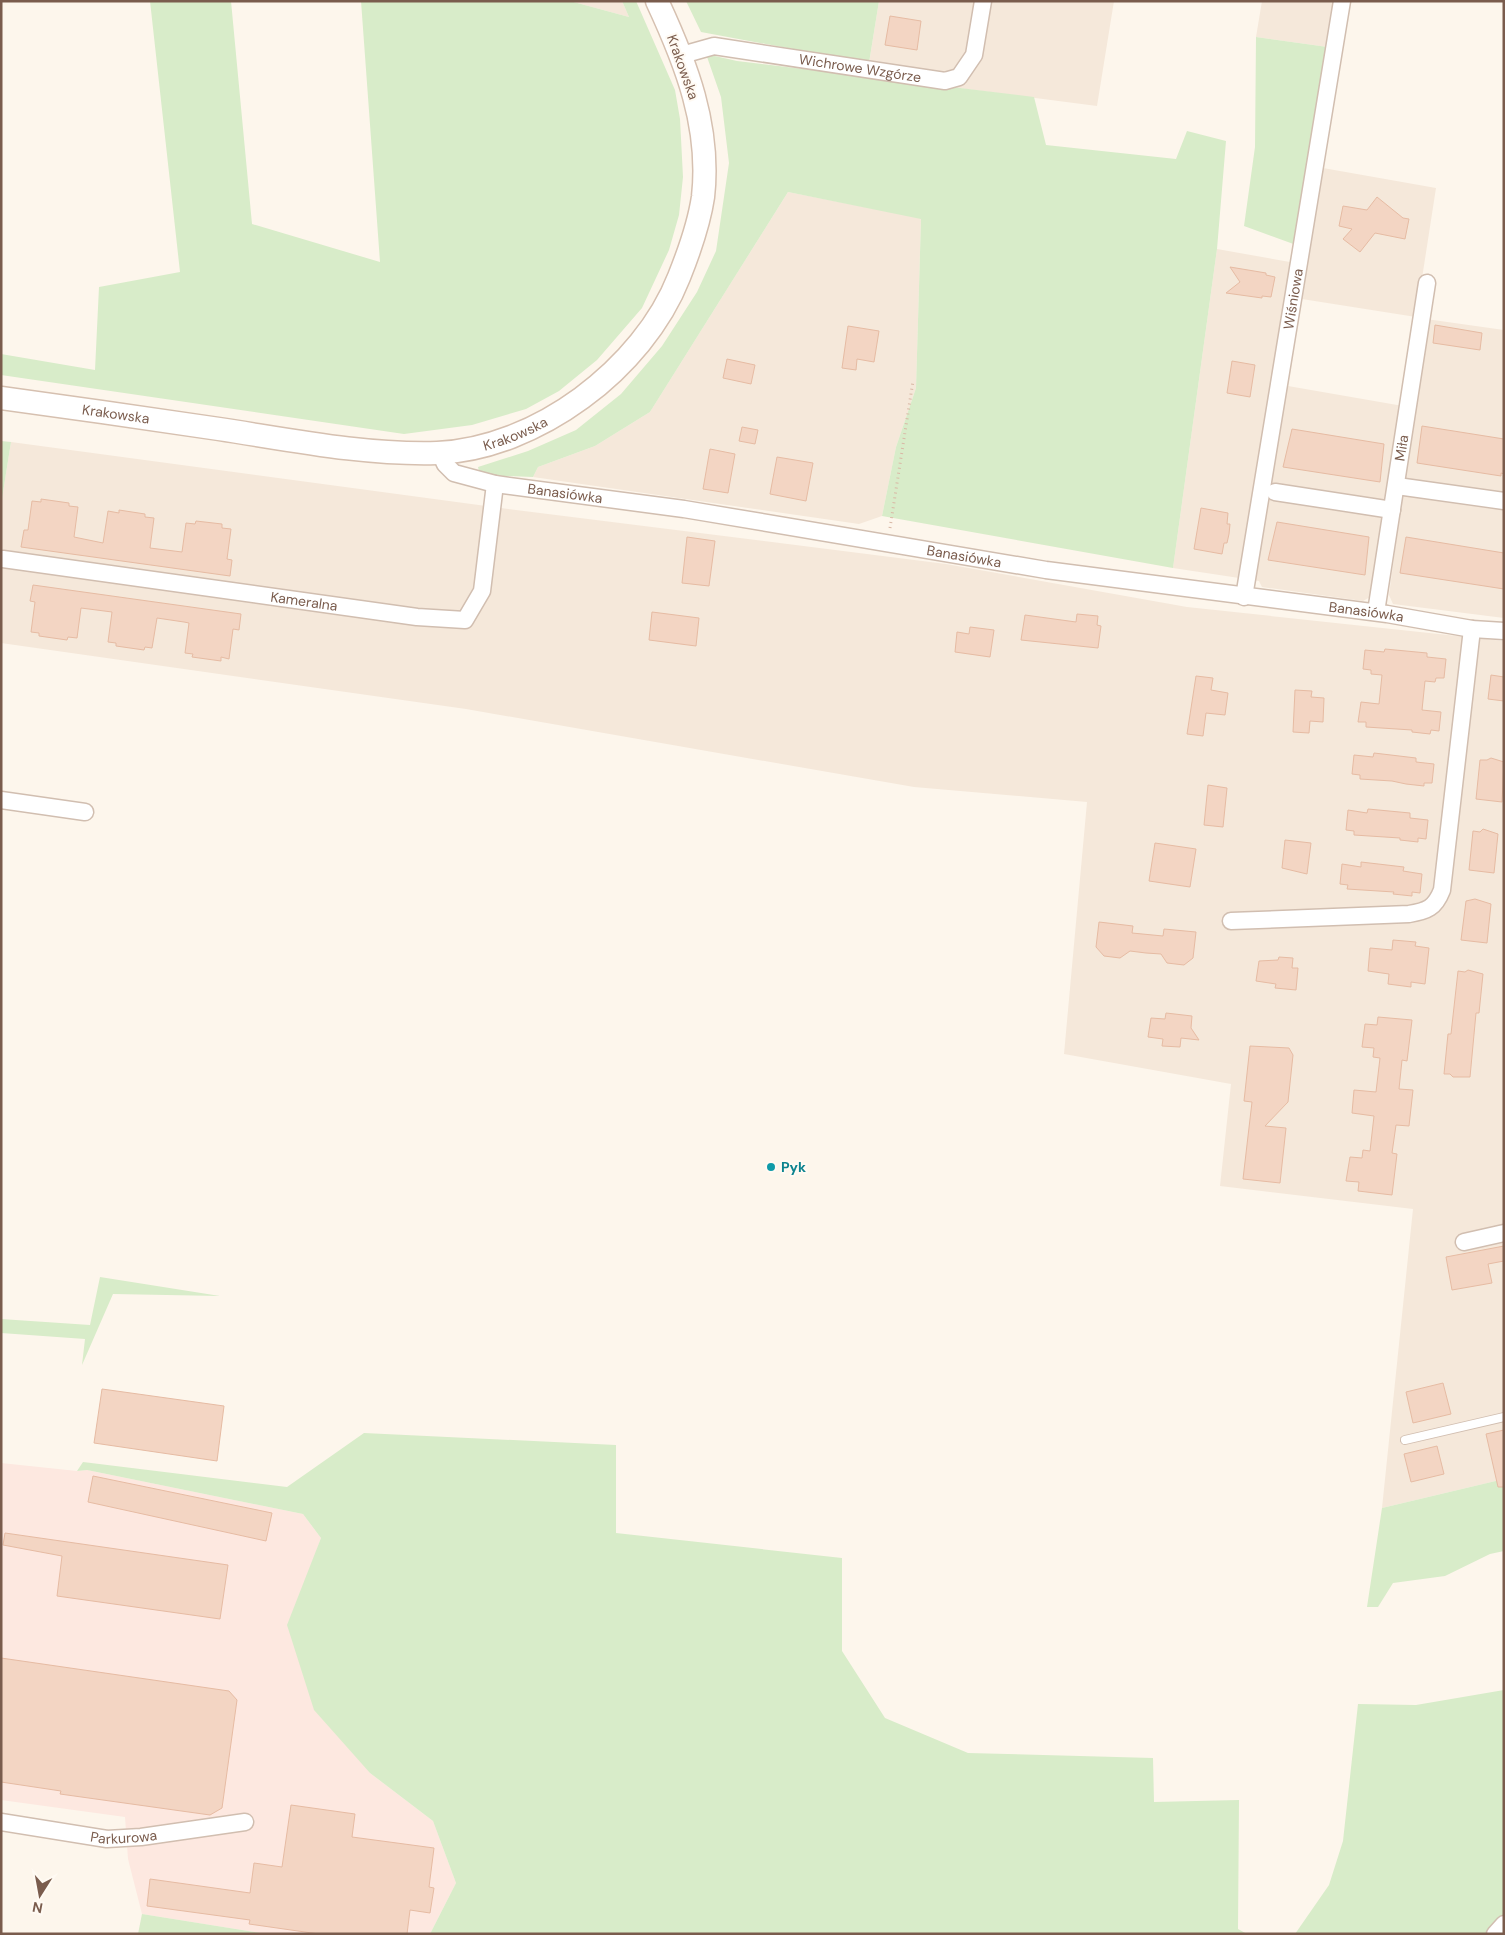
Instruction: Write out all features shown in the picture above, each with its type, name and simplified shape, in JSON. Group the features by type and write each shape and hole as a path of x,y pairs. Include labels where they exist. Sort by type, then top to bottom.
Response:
{"main road":[{"name":"Krakowska","path":"1,398 334,447 390,453 440,453 469,448 517,434 567,409 598,387 628,357 653,326 673,291 687,256 703,196 702,132 697,103 682,55 657,1"}],"street":[{"name":"Wichrowe Wzgórze","path":"682,55 714,46 945,81 959,77 974,55 982,1"},
{"name":"Wiśniowa","path":"1244,597 1342,1"},
{"name":"Miła","path":"1376,612 1427,283"},
{"name":"Banasiówka","path":"440,453 445,464 454,474 495,484 676,508 1046,570 1244,597 1376,612 1472,628 1504,631"},
{"name":"Kameralna","path":"3,559 417,617 465,620 482,591 495,484"},
{"path":"1397,486 1504,502"},
{"path":"1276,492 1392,510"},
{"path":"1231,921 1409,914 1428,911 1438,901 1442,890 1472,628"},
{"path":"1,800 85,812"},
{"path":"1464,1242 1504,1232"},
{"name":"Parkurowa","path":"1,1822 107,1839 141,1837 245,1822"},
{"path":"1495,1934 1504,1924"}],"lane":[{"path":"1405,1440 1504,1417"}],"path":[{"path":"888,544 913,381"}],"shaded area":[{"path":"570,1 622,1 629,17"},
{"path":"879,1 1114,1 1097,106 867,76"},
{"path":"1262,1 1350,1 1342,49 1256,37"},
{"path":"1323,168 1436,188 1416,317 1302,299 1288,386 1403,406 1372,596 1363,601 1262,587 1259,581 1173,568 1217,249 1307,265"},
{"path":"788,192 921,218 916,388 896,447 882,516 859,524 533,477 538,467 595,446 650,412"},
{"path":"1426,319 1504,330 1504,618 1393,604 1389,595"},
{"path":"11,442 501,508 946,564 1187,607 1504,641 1504,1479 1382,1508 1413,1209 1220,1186 1231,1084 1064,1054 1087,802 914,787 466,709 1,643 1,505"},
{"path":"1,1463 77,1471 87,1470 303,1514 321,1538 307,1577 370,1773 433,1821 456,1883 430,1934 267,1934 142,1914 128,1859 125,1817 1,1800"}],"green space":[{"path":"150,1 231,1 252,224 380,262 361,1 570,1 629,17 622,1 636,1 675,90 680,119 683,177 679,215 669,250 642,308 597,360 559,391 526,409 472,425 404,434 1,375 1,354 95,370 99,287 180,272"},
{"path":"686,1 879,1 869,63 701,32"},
{"path":"1256,37 1342,49 1310,250 1244,226 1255,147"},
{"path":"706,54 737,61 1034,97 1046,145 1176,159 1187,131 1226,141 1217,249 1173,568 882,516 896,447 916,388 921,219 788,192 650,412 595,446 538,467 533,477 480,475 478,467 528,451 576,430 621,394 662,346 697,292 716,251 729,163 721,97"},
{"path":"1,441 11,442 1,505"},
{"path":"100,1277 220,1296 113,1294 82,1365 85,1339 1,1333 1,1319 90,1325"},
{"path":"364,1433 616,1445 616,1533 842,1558 842,1651 885,1718 968,1753 1153,1758 1154,1802 1239,1800 1238,1929 1247,1934 430,1934 456,1883 433,1821 370,1773 314,1710 287,1625 321,1538 303,1514 87,1470 77,1471 83,1462 287,1487"},
{"path":"1504,1479 1504,1551 1490,1554 1445,1576 1393,1583 1378,1607 1367,1607 1382,1508"},
{"path":"1504,1690 1504,1934 1295,1934 1329,1885 1343,1841 1358,1704 1416,1705"},
{"path":"142,1914 267,1934 138,1934"}],"building":[{"path":"890,16 921,21 917,50 885,45"},
{"path":"1377,197 1403,218 1409,219 1405,239 1375,233 1360,252 1343,239 1352,229 1339,226 1343,206 1367,210"},
{"path":"1230,267 1266,273 1266,275 1275,277 1271,297 1262,296 1262,298 1226,293 1240,282"},
{"path":"1435,325 1482,333 1480,350 1433,343"},
{"path":"848,326 879,331 874,362 857,359 856,370 842,368"},
{"path":"727,359 755,365 751,384 723,378"},
{"path":"1232,361 1255,365 1250,397 1227,393"},
{"path":"1422,426 1504,439 1504,474 1501,473 1501,476 1417,463"},
{"path":"742,427 758,430 755,444 739,441"},
{"path":"1292,429 1384,444 1380,482 1283,467"},
{"path":"710,449 735,454 728,493 703,489"},
{"path":"777,457 813,463 806,501 770,494"},
{"path":"41,499 69,503 69,506 78,507 74,537 103,543 108,511 119,513 119,510 145,514 145,517 154,518 150,548 182,552 186,523 195,524 196,521 222,524 222,528 231,529 227,559 232,560 230,576 21,547 24,530 28,530 32,501 41,502"},
{"path":"1201,508 1228,513 1227,524 1230,524 1229,534 1227,543 1224,543 1222,554 1194,549"},
{"path":"1277,522 1369,537 1365,575 1268,560"},
{"path":"687,537 715,541 709,586 682,583"},
{"path":"1406,537 1504,553 1504,589 1400,573"},
{"path":"33,585 241,614 239,630 233,629 229,659 221,657 221,661 192,657 193,654 185,653 189,623 157,618 152,648 145,647 144,650 116,646 116,643 108,642 112,612 81,608 77,638 68,637 67,640 39,636 39,633 31,632 35,602 30,601"},
{"path":"652,612 699,618 696,646 649,640"},
{"path":"1077,614 1098,616 1097,625 1101,626 1098,648 1021,640 1025,615 1076,622"},
{"path":"970,627 994,630 990,657 955,652 957,632 969,634"},
{"path":"1385,649 1427,653 1427,657 1446,659 1444,678 1436,678 1435,682 1425,681 1422,710 1441,712 1439,731 1431,730 1430,734 1412,732 1412,730 1366,727 1366,722 1358,722 1361,702 1379,704 1382,675 1371,674 1371,670 1363,669 1365,650 1384,652"},
{"path":"1491,675 1504,677 1504,701 1488,699"},
{"path":"1196,676 1213,678 1211,690 1228,693 1225,715 1206,713 1203,736 1187,734"},
{"path":"1295,690 1312,691 1311,697 1324,698 1323,722 1310,721 1309,733 1293,732"},
{"path":"1374,753 1416,758 1416,762 1434,764 1432,783 1424,783 1424,786 1360,779 1360,775 1352,774 1354,755 1373,757"},
{"path":"1491,758 1504,762 1502,802 1476,799 1480,760"},
{"path":"1208,785 1227,788 1223,827 1204,825"},
{"path":"1368,809 1410,813 1410,818 1428,820 1426,839 1418,838 1418,842 1400,840 1400,838 1354,835 1354,831 1346,830 1348,810 1367,813"},
{"path":"1483,829 1498,834 1494,873 1469,870 1473,831 1480,832"},
{"path":"1285,840 1311,843 1307,874 1282,868"},
{"path":"1155,843 1196,849 1190,887 1149,881"},
{"path":"1361,862 1404,867 1403,871 1422,874 1420,893 1412,892 1412,896 1393,894 1394,892 1347,889 1348,885 1340,884 1342,864 1361,867"},
{"path":"1475,899 1491,904 1487,943 1461,940 1466,901"},
{"path":"1099,922 1133,926 1132,933 1163,936 1164,929 1196,932 1193,958 1184,965 1167,963 1161,954 1130,951 1120,958 1104,956 1096,947"},
{"path":"1393,940 1416,942 1415,946 1429,948 1425,984 1411,982 1411,987 1388,984 1389,974 1368,971 1370,948 1392,950"},
{"path":"1279,957 1293,958 1292,968 1298,968 1296,990 1275,988 1276,984 1256,981 1259,961 1278,960"},
{"path":"1468,970 1483,974 1479,1013 1476,1013 1470,1077 1453,1077 1450,1074 1444,1074 1448,1034 1451,1034 1458,971 1465,972"},
{"path":"1166,1013 1192,1016 1191,1028 1199,1040 1181,1038 1180,1047 1162,1046 1163,1039 1148,1037 1151,1018 1165,1019"},
{"path":"1378,1017 1412,1020 1407,1061 1402,1060 1399,1089 1413,1090 1409,1126 1396,1125 1392,1153 1397,1154 1392,1195 1358,1191 1359,1182 1346,1181 1350,1157 1362,1158 1363,1150 1370,1151 1374,1116 1352,1113 1354,1090 1376,1092 1380,1058 1373,1057 1374,1048 1362,1047 1365,1024 1377,1025"},
{"path":"1250,1046 1289,1048 1293,1055 1288,1102 1265,1126 1286,1128 1280,1183 1243,1179 1252,1102 1244,1101"},
{"path":"1504,1246 1504,1261 1488,1264 1492,1283 1452,1290 1446,1257"},
{"path":"1443,1383 1451,1414 1413,1423 1406,1392"},
{"path":"102,1389 224,1406 217,1461 94,1443"},
{"path":"1504,1430 1504,1487 1498,1487 1486,1434"},
{"path":"1437,1446 1444,1474 1411,1482 1404,1454"},
{"path":"93,1476 272,1513 266,1541 88,1502"},
{"path":"5,1533 228,1565 220,1619 57,1596 62,1556 3,1545"},
{"path":"1,1658 229,1691 237,1700 222,1808 210,1815 60,1794 61,1791 1,1782"},
{"path":"291,1805 355,1814 352,1837 434,1848 429,1887 434,1888 430,1913 410,1910 407,1934 319,1934 249,1924 250,1920 147,1906 150,1879 250,1893 254,1863 282,1867"}],"place":[{"name":"Pyk","path":"771,1167"}]}
